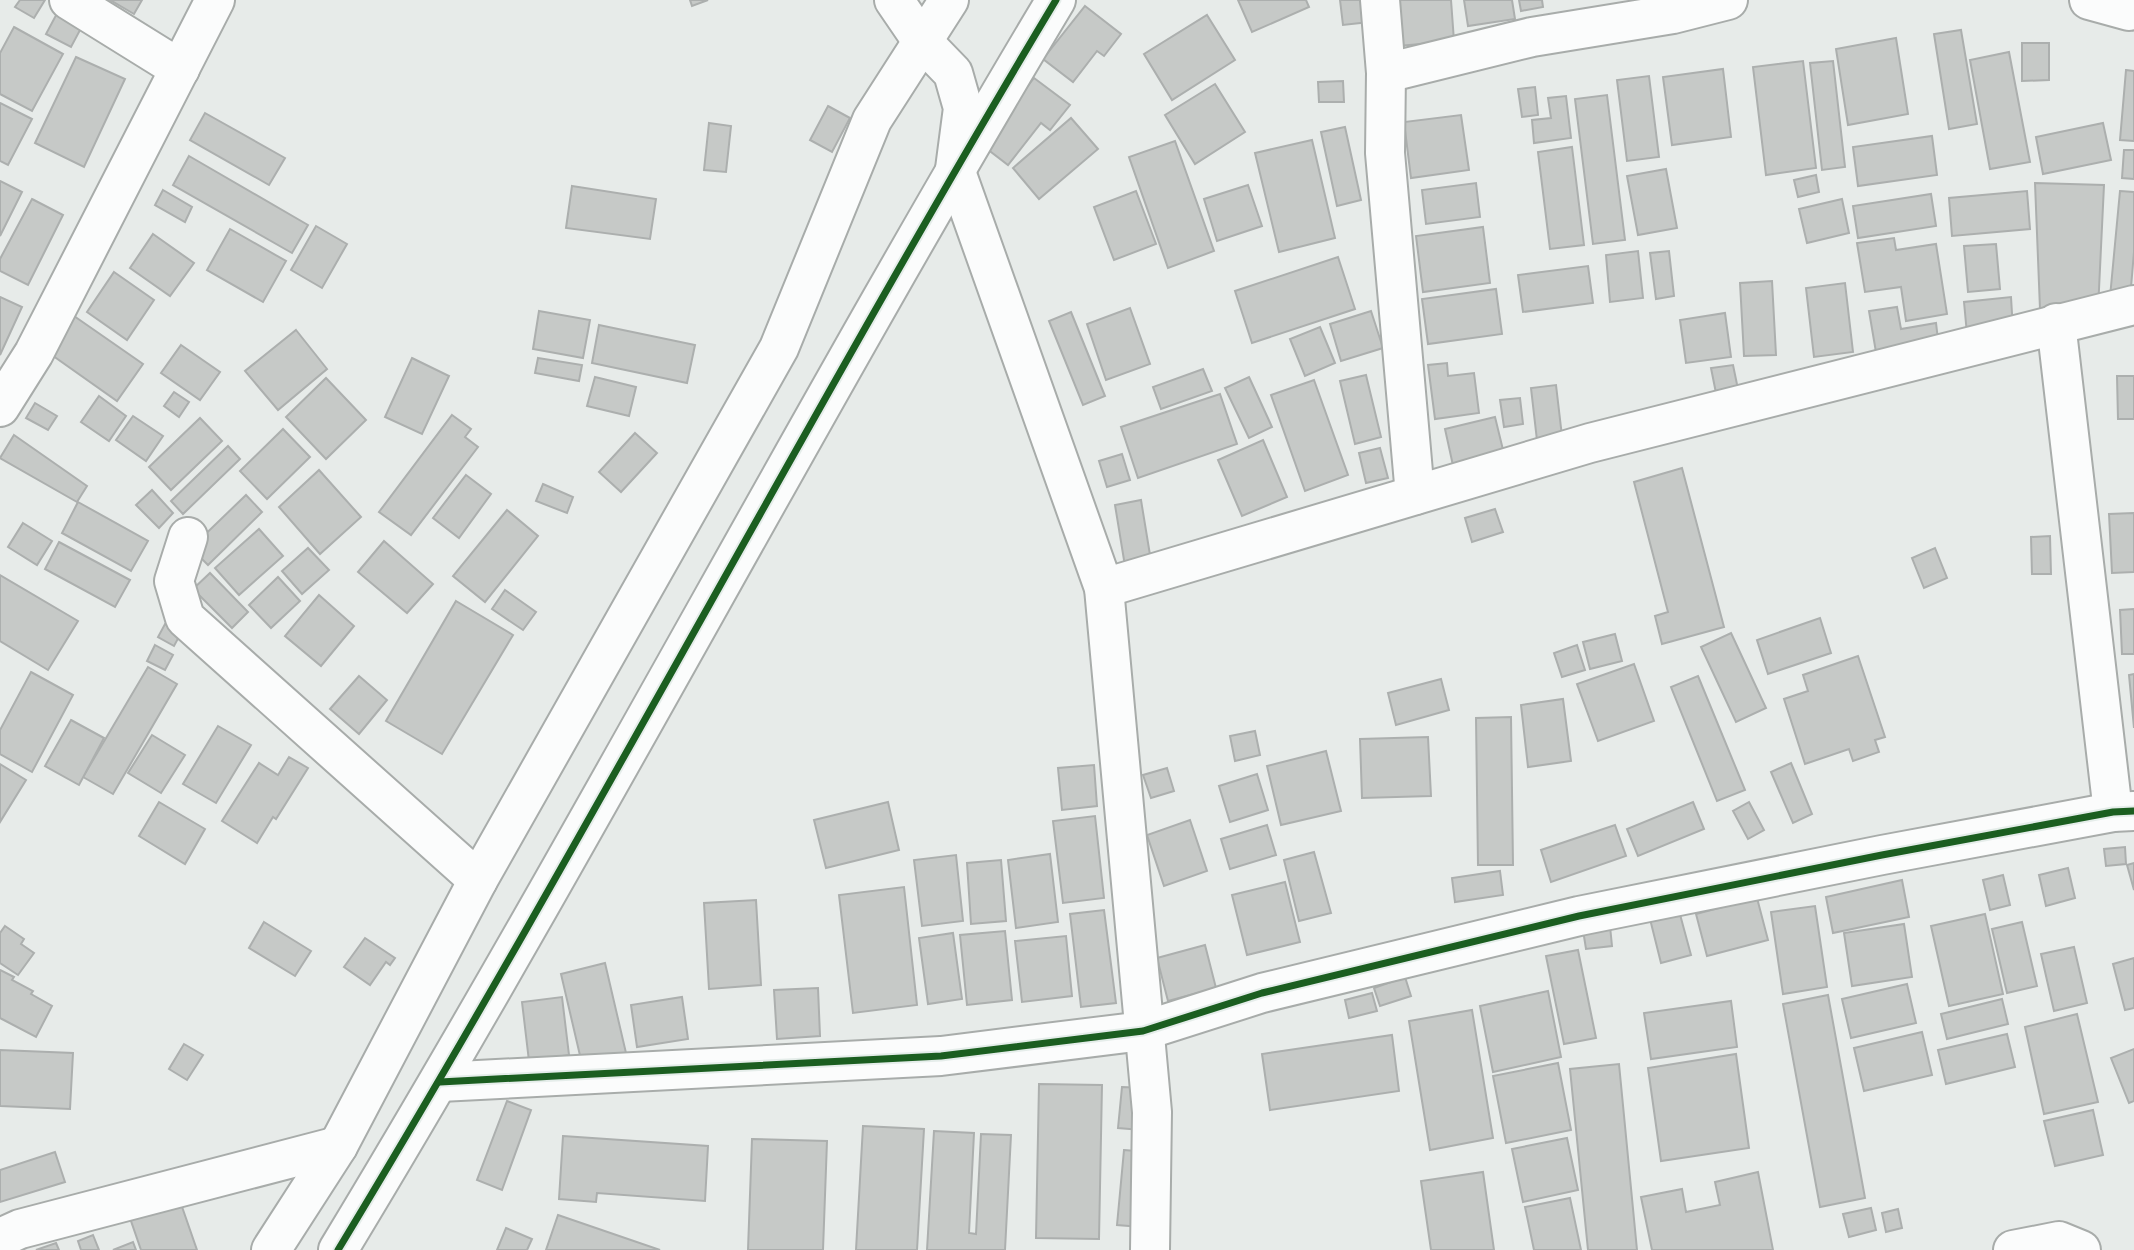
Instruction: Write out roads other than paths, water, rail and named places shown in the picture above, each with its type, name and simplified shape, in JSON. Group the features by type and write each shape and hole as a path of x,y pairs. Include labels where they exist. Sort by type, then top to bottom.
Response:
{"street":[{"path":"69,0 180,69"},
{"path":"0,407 34,353 215,0"},
{"path":"894,0 922,41 953,73 963,108 955,169 1104,588 1152,1112 1150,1250"},
{"path":"271,1250 338,1146 478,880 779,348 872,120 949,0"},
{"path":"338,1250 440,1082 955,169 1056,0"},
{"path":"1380,0 1386,74 1385,153 1415,495"},
{"path":"1386,74 1532,37 1673,14 1728,0"},
{"path":"2089,0 2129,11"},
{"path":"1104,588 1590,443 2134,305"},
{"path":"440,1082 941,1056 1143,1031 1262,993 1579,916 1882,855 2123,811 2056,323"},
{"path":"188,537 174,581 185,618 478,880"},
{"path":"0,1238 20,1229 338,1146"},
{"path":"2013,1250 2059,1241 2081,1250"}]}
